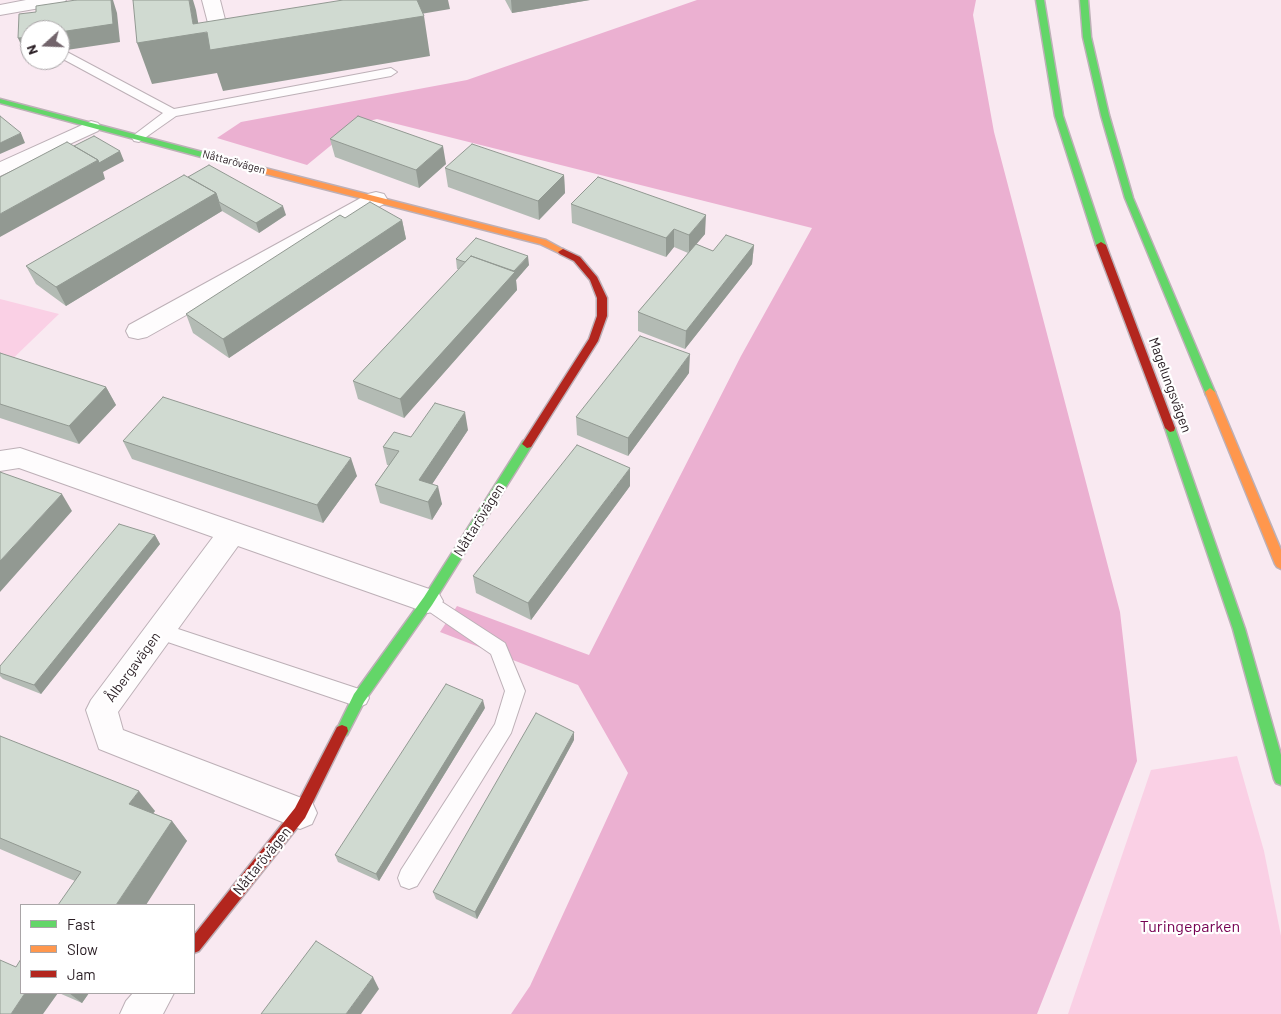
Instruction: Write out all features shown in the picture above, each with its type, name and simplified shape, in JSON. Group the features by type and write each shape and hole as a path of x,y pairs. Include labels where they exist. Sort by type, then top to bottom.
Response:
{"main road":[{"name":"Magelungsvägen","path":"1040,0 1059,116 1088,210 1179,452 1236,620 1281,779"},
{"path":"1084,0 1087,38 1104,115 1129,198 1281,564"},
{"name":"Nåttarövägen","path":"0,101 543,242 577,259 594,278 602,298 602,316 594,339 428,602 359,698 300,813 195,945"}],"street":[{"path":"0,10 57,0"},
{"path":"211,0 221,42 232,49 254,47"},
{"path":"0,170 91,126"},
{"path":"138,331 376,200"},
{"path":"0,460 20,458 428,602"},
{"name":"Ålbergavägen","path":"232,533 102,710 110,739 300,813"},
{"path":"139,1014 155,994"}],"lane":[{"path":"70,58 172,113"},
{"path":"139,138 172,113 391,72"},
{"path":"409,878 504,727 515,691 498,649 428,602"},
{"path":"160,631 359,698"}],"green space":[{"path":"0,299 59,314 0,371"},
{"name":"Turingeparken","path":"1237,756 1264,851 1281,936 1281,1014 1068,1014 1151,770"}],"shaded area":[{"path":"697,0 976,0 973,15 994,132 1120,612 1137,761 1037,1014 511,1014 530,986 628,773 578,685 440,632 457,606 589,655 741,356 812,228 377,119 357,124 307,165 217,138 241,122 467,80"}],"building":[{"path":"76,0 111,0 113,24 70,30 70,20 20,20 20,38 18,38 19,14 36,12 36,6"},
{"path":"133,0 189,0 193,24 343,0 417,0 424,16 210,50 207,32 137,43"},
{"path":"0,116 21,133 0,143"},
{"path":"358,116 443,146 416,170 330,139"},
{"path":"94,136 120,151 99,163 98,160 74,146"},
{"path":"67,142 98,160 0,214 0,177"},
{"path":"472,144 564,175 538,201 445,168"},
{"path":"209,165 283,206 256,223 219,202 216,193 188,177"},
{"path":"184,175 216,193 56,287 26,266"},
{"path":"598,177 706,215 689,235 674,229 666,238 571,204"},
{"path":"370,202 402,220 223,339 186,314 340,215 345,218"},
{"path":"726,235 754,245 686,331 638,312 696,244 713,251"},
{"path":"476,238 528,256 514,271 471,256 465,262 456,259"},
{"path":"471,256 515,272 400,399 353,381"},
{"path":"640,336 690,354 628,438 576,417"},
{"path":"0,353 106,387 69,426 0,404"},
{"path":"163,397 351,458 317,505 123,441"},
{"path":"435,403 465,412 419,480 438,486 428,502 375,485 399,451 383,447 394,432 411,437"},
{"path":"577,445 630,468 528,603 473,576"},
{"path":"0,472 62,494 0,561"},
{"path":"119,524 155,535 34,685 0,673 0,666"},
{"path":"446,684 483,700 376,874 335,855"},
{"path":"536,713 574,732 475,912 433,892"},
{"path":"0,736 139,791 129,804 172,821 117,904 59,904 81,872 0,838"},
{"path":"316,941 373,977 346,1014 261,1014"},
{"path":"0,960 16,967 20,961 20,994 24,994 11,1014 0,1014"}],"traffic: fast":[{"path":"1040,0 1059,116 1101,245"},
{"path":"1084,0 1087,37 1105,115 1129,198 1210,392"},
{"path":"0,101 249,167"},
{"path":"1170,428 1239,629 1281,779"},
{"path":"342,731 359,698 428,601 527,444"}],"traffic: slow":[{"path":"249,167 543,242 563,252"},
{"path":"1210,392 1281,564"}],"traffic: jam":[{"path":"1101,245 1170,428"},
{"path":"527,444 594,339 602,316 602,298 594,279 577,259 563,252"},
{"path":"195,945 300,813 342,731"}]}
